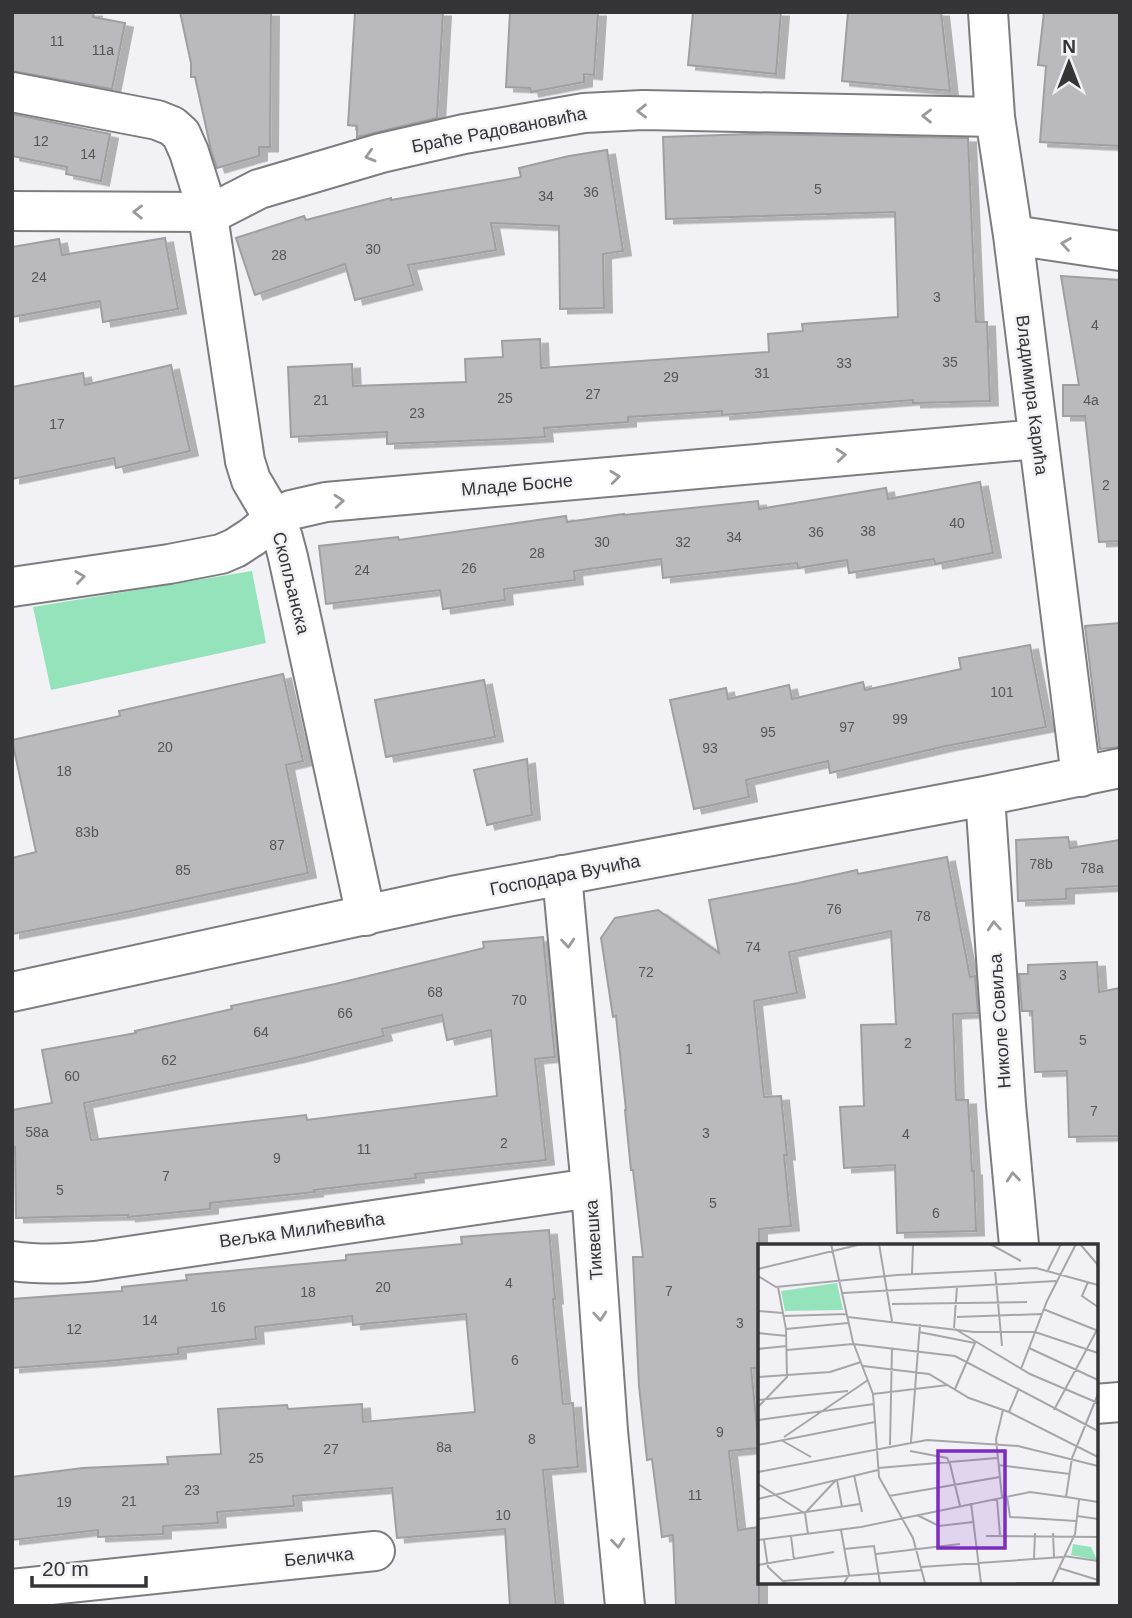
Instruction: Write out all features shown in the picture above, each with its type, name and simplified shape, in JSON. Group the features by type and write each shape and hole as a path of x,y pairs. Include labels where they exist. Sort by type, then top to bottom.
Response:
{"street":[{"name":"Владимира Карића","path":"988,12 996,117 1080,777"},
{"name":"Скопљанска","path":"12,92 157,120 181,134 189,152 210,229 246,461 251,480 283,538 366,916"},
{"name":"Браће Радовановића","path":"12,211 206,212 220,209 259,189 381,153 464,134 584,113 643,110 996,117"},
{"path":"1013,235 1120,250"},
{"name":"Младе Босне","path":"12,587 221,554 235,548 291,510 326,502 1038,439"},
{"name":"Господара Вучића","path":"12,992 452,896 1120,768"},
{"name":"Николе Совиља","path":"985,796 1005,1092 1019,1244"},
{"name":"Тиквешка","path":"562,875 625,1606"},
{"name":"Вељка Милићевића","path":"12,1261 66,1264 95,1261 591,1188"},
{"path":"1097,1404 1120,1402"},
{"name":"Беличка","path":"12,1590 374,1551"}],"green space":[{"path":"252,571 266,643 51,690 33,607"}],"building":[{"path":"12,12 94,12 93,17 125,23 112,89 12,71"},
{"path":"180,12 271,12 270,147 259,147 259,156 217,168 195,77 191,77 191,63"},
{"path":"355,12 443,12 437,118 357,137 357,126 348,125"},
{"path":"510,12 598,12 594,75 584,74 584,82 531,92 530,88 506,87"},
{"path":"693,12 781,12 776,74 688,65"},
{"path":"848,12 941,12 950,91 842,81"},
{"path":"1044,12 1120,12 1120,146 1040,142 1046,66 1038,65"},
{"path":"12,114 110,134 101,181 66,174 67,167 12,156"},
{"path":"751,134 968,138 976,322 987,322 990,401 913,403 913,400 722,415 722,411 628,417 628,422 544,428 545,437 509,439 387,444 387,432 291,437 288,367 352,364 353,386 466,382 465,359 503,357 502,341 540,339 541,368 769,352 768,334 803,331 802,324 898,317 895,212 666,219 663,137"},
{"path":"607,150 623,251 603,254 604,308 560,309 559,226 491,223 496,250 408,265 414,285 355,300 345,264 255,295 236,238 304,216 306,220 391,198 521,177 519,168"},
{"path":"165,238 178,309 103,322 100,301 12,317 12,247 59,239 62,255"},
{"path":"1061,276 1120,280 1120,541 1099,542 1085,416 1063,416 1063,385 1079,385"},
{"path":"171,365 190,451 116,468 114,458 12,479 12,387 83,373 85,385"},
{"path":"980,482 993,553 935,564 934,559 849,573 847,560 798,568 797,563 663,578 661,559 574,571 575,580 504,589 505,600 443,609 440,590 326,604 319,546 398,537 399,540 566,516 567,522 758,501 759,509 886,488 888,499"},
{"path":"1120,623 1120,747 1100,749 1085,626"},
{"path":"1030,645 1046,727 946,746 830,773 828,761 746,780 749,797 694,809 670,700 726,688 728,699 789,685 792,699 863,682 865,690 961,669 959,658"},
{"path":"283,674 303,761 286,765 308,873 12,934 12,858 36,852 12,740 120,716 119,711"},
{"path":"484,680 495,737 386,757 375,700"},
{"path":"527,759 532,815 487,825 474,770"},
{"path":"1068,837 1070,848 1120,840 1120,886 1066,889 1066,899 1018,901 1016,840"},
{"path":"947,857 970,977 975,976 978,1013 953,1014 956,1100 968,1100 976,1231 897,1233 895,1165 844,1168 840,1107 864,1106 861,1025 896,1024 891,931 789,952 797,993 754,1001 764,1097 781,1096 791,1226 759,1229 758,1368 751,1368 758,1448 729,1451 738,1530 758,1527 759,1606 676,1606 673,1535 662,1537 652,1459 647,1460 639,1386 633,1257 643,1257 631,1170 616,1016 613,1017 601,938 615,918 658,910 719,953 709,900 857,870 858,874"},
{"path":"543,937 555,1057 535,1059 546,1160 415,1174 416,1178 210,1203 210,1209 128,1217 16,1218 12,1110 52,1103 42,1050 136,1033 135,1031 232,1009 231,1006 484,948 483,942","holes":["442,1015 447,1040 491,1030 497,1096 307,1120 306,1115 91,1140 84,1103 295,1058 384,1036 382,1029"]},
{"path":"1097,962 1099,992 1120,988 1120,1136 1069,1137 1067,1071 1035,1072 1032,1011 1022,1011 1019,974 1028,974 1028,965"},
{"path":"549,1230 563,1404 573,1403 578,1467 543,1470 556,1606 510,1606 505,1529 397,1538 392,1488 293,1496 294,1506 217,1512 218,1523 163,1526 163,1534 98,1537 98,1530 12,1540 12,1477 83,1468 168,1464 167,1457 221,1454 218,1409 287,1405 288,1409 362,1404 363,1422 475,1412 466,1314 353,1325 352,1316 255,1327 256,1339 178,1348 178,1354 12,1368 12,1299 122,1291 122,1287 187,1280 186,1275 346,1260 346,1255 462,1244 461,1237"}]}
